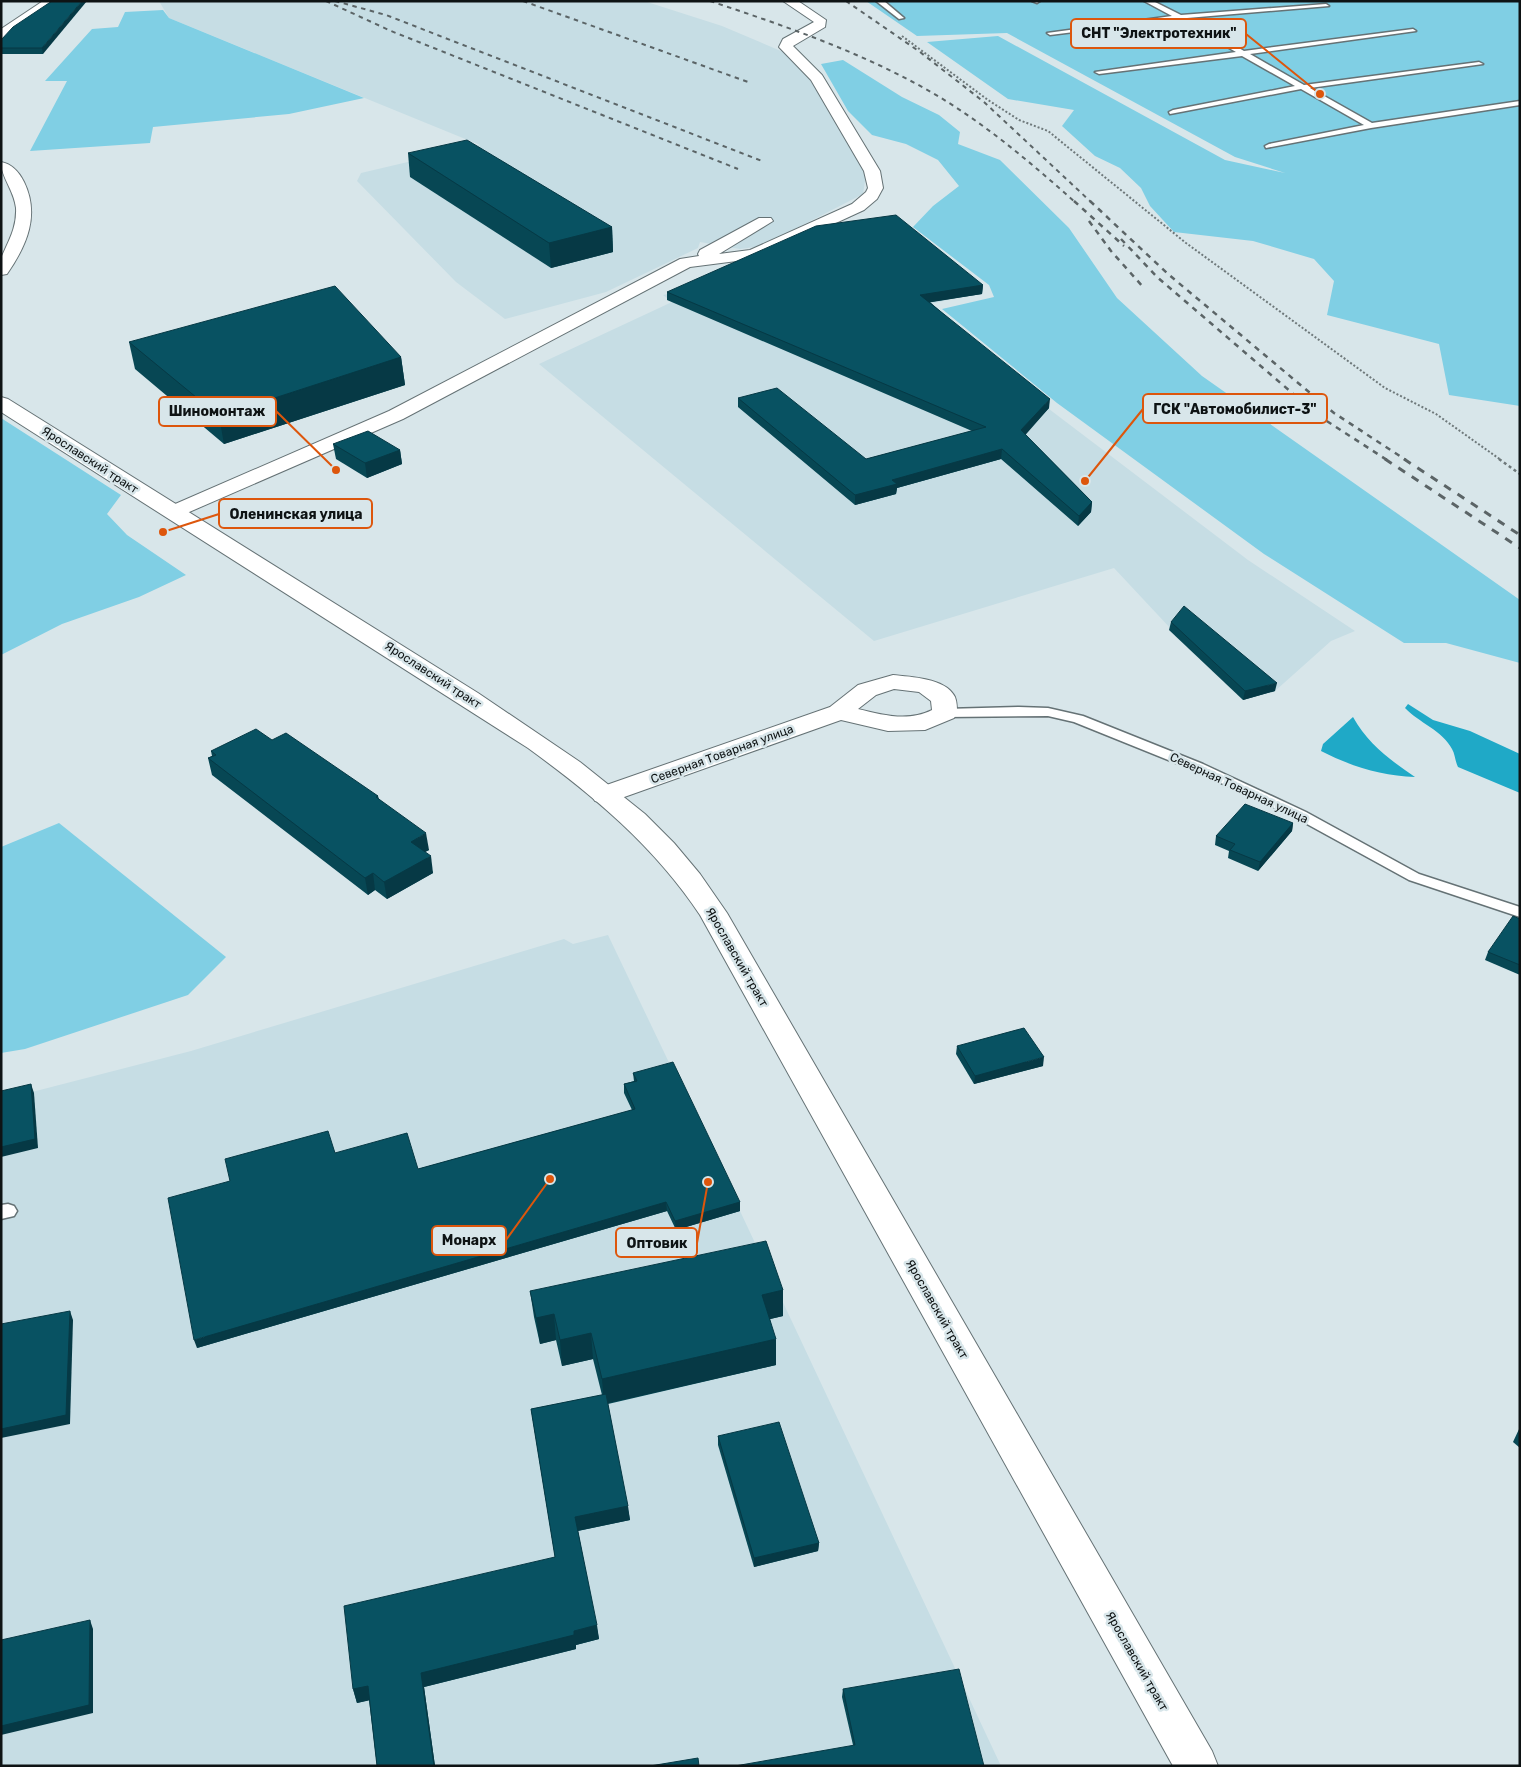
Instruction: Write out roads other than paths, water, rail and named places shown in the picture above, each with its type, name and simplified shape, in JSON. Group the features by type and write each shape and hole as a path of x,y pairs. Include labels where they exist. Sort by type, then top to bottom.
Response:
{"street":[{"path":"1,35 52,1"},
{"path":"686,263 754,254 858,207 873,196 877,182 872,171 817,78 786,47 788,42 820,24 820,20 789,1"},
{"path":"1,166 11,171 16,179 25,207 17,244 1,270"},
{"path":"173,512 396,415 722,246 765,221"},
{"name":"Ярославский тракт","path":"1,403 491,712 540,745 604,795 668,854 700,892 1197,1766"},
{"name":"Северная Товарная улица","path":"604,795 839,712 867,690 893,682 926,686 943,698 946,713 925,723 888,724 839,712"}],"lane":[{"path":"879,1 901,18"},
{"path":"1147,1 1181,18 1370,126"},
{"path":"1050,33 1181,18 1326,6"},
{"path":"1099,72 1413,32"},
{"path":"1173,112 1302,87 1479,64"},
{"path":"1270,146 1370,126 1520,103"},
{"name":"Северная Товарная улица","path":"946,713 1048,712 1078,719 1198,767 1301,815 1414,878 1520,912"}],"railway":[{"path":"326,1 391,31 738,169"},
{"path":"335,1 386,15 762,161"},
{"path":"523,1 748,82"},
{"path":"710,1 794,30 850,52 931,92 988,129 1075,202"},
{"path":"846,1 920,52 984,102 1091,202"},
{"path":"1074,201 1124,246"},
{"path":"1090,201 1168,274 1334,413 1406,460"},
{"path":"1089,221 1111,251 1144,288"},
{"path":"1121,239 1157,277 1319,416 1387,460"},
{"path":"1385,459 1520,548"},
{"path":"1404,459 1520,535"}],"place":[{"name":"СНТ \"Электротехник\"","path":"1320,94"},
{"name":"Шиномонтаж","path":"336,470"},
{"name":"ГСК \"Автомобилист-3\"","path":"1085,481"},
{"name":"Оленинская улица","path":"163,532"},
{"name":"Монарх","path":"550,1179"},
{"name":"Оптовик","path":"708,1182"}]}
